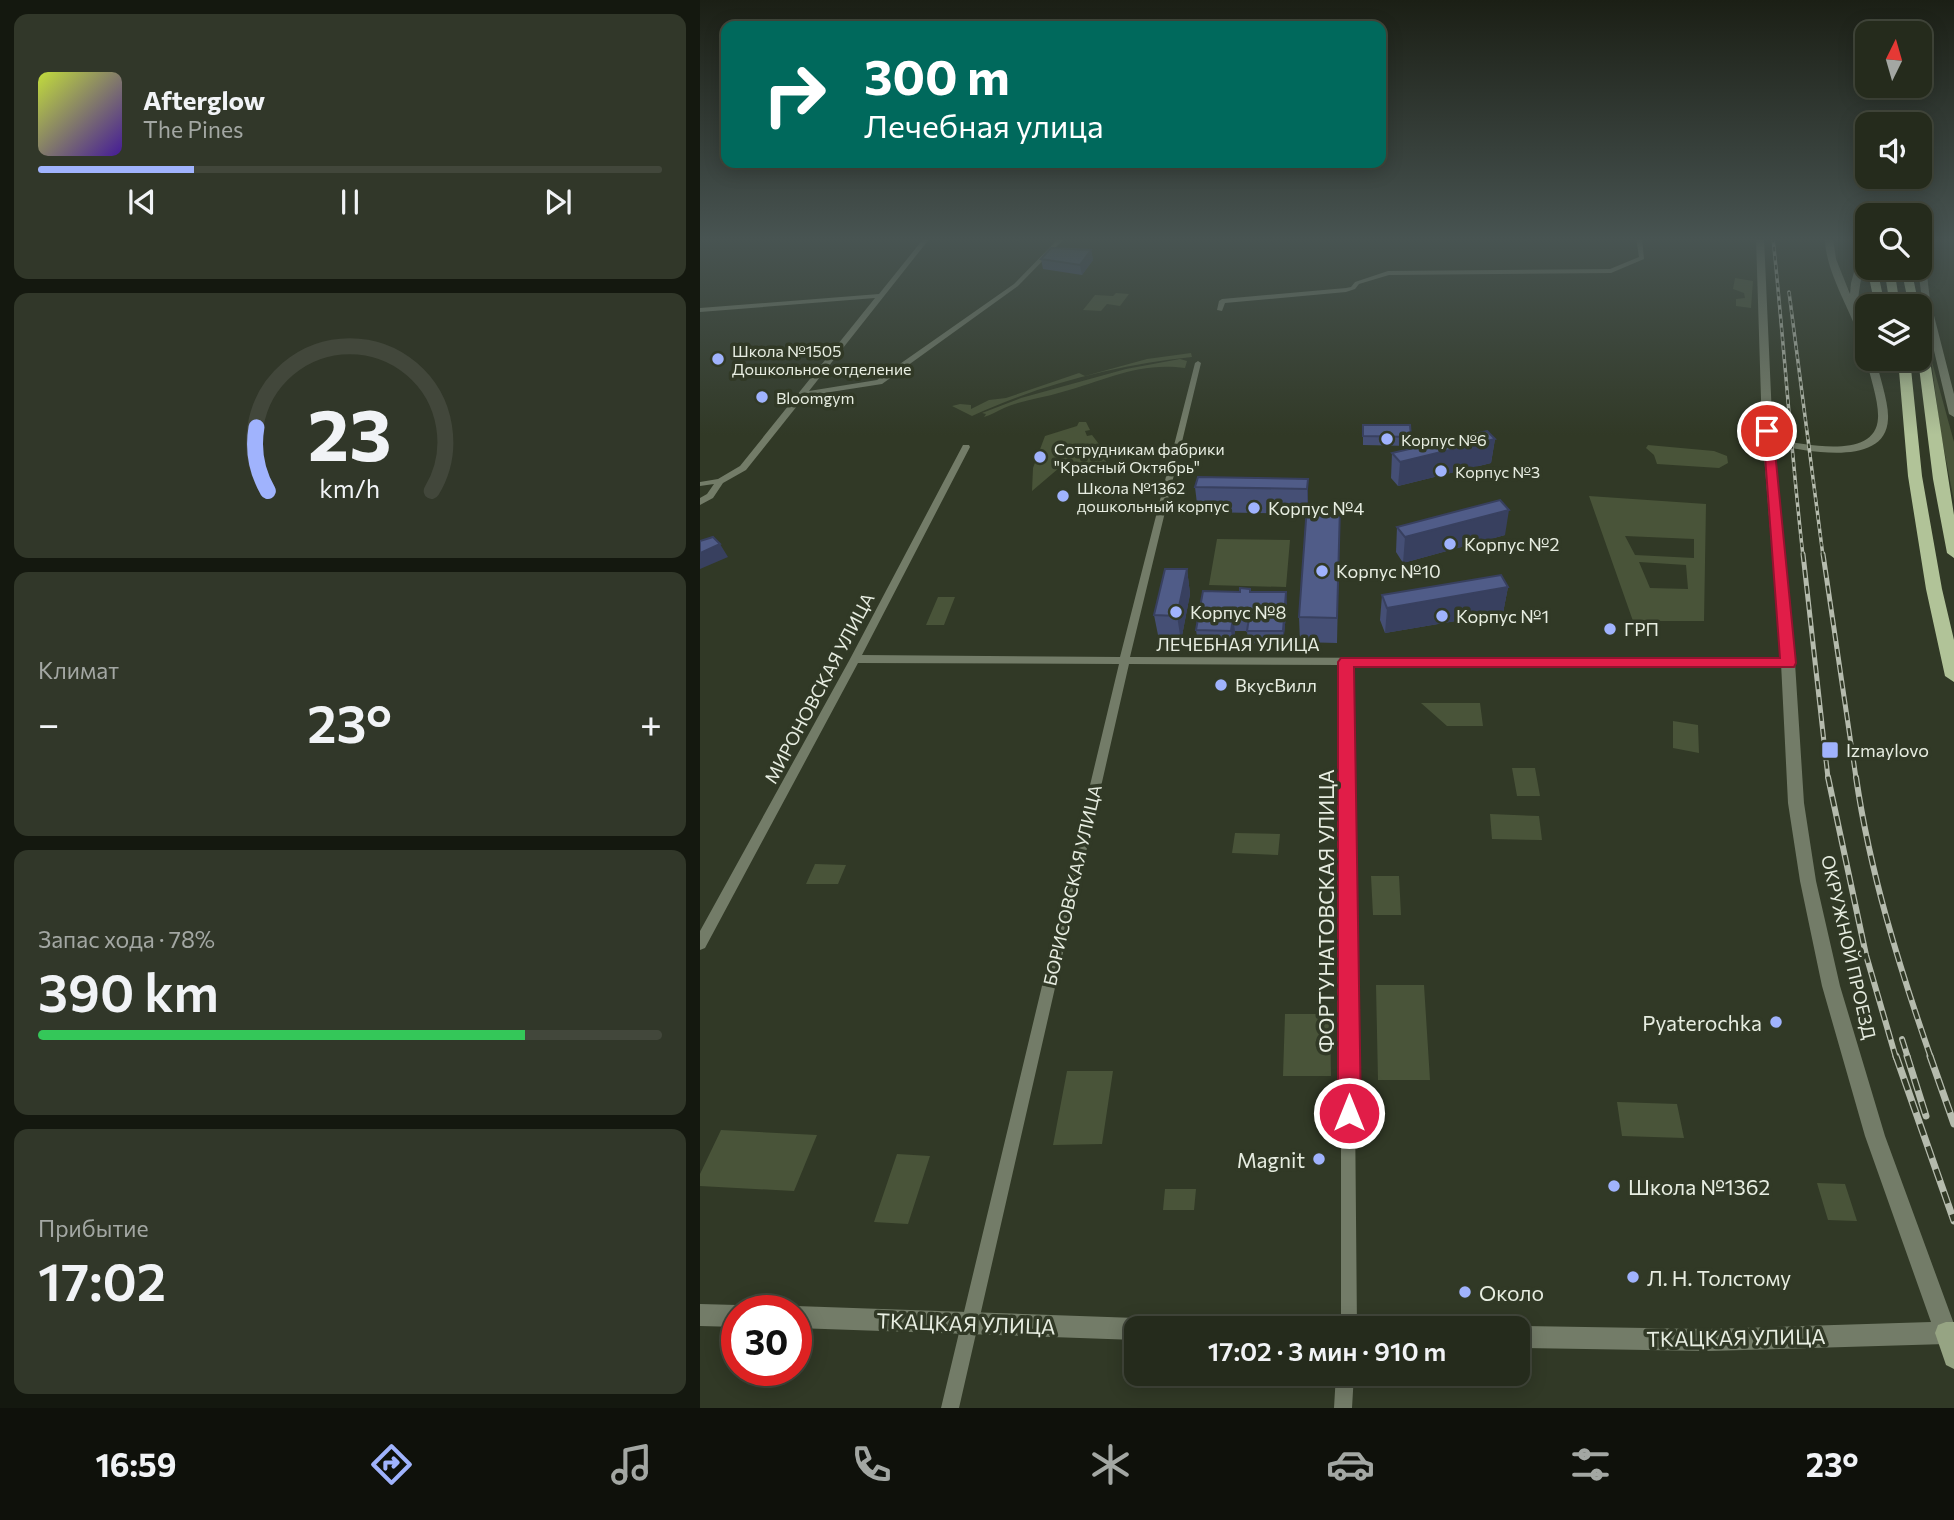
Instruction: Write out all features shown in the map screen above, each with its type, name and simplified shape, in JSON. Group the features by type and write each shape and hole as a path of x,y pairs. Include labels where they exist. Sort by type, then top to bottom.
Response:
{"main road":[{"path":"1895,371 1911,436"},
{"path":"1905,371 1911,436 1934,589 1954,676"},
{"path":"1925,371 1940,480 1954,553"},
{"name":"ОКРУЖНОЙ ПРОЕЗД","path":"1950,1333 1954,1357"}],"street":[{"path":"700,310 781,304"},
{"path":"700,484 720,481 743,468 875,304"},
{"path":"801,394 879,382 990,304"},
{"path":"1220,310 1221,304"},
{"name":"ОКРУЖНОЙ ПРОЕЗД","path":"1763,304 1768,441 1788,663 1796,803 1819,934 1875,1136 1950,1333"},
{"path":"1852,304 1855,310"},
{"path":"1927,304 1954,414"},
{"name":"БОРИСОВСКАЯ УЛИЦА","path":"950,1408 1124,660 1198,363"},
{"path":"1768,441 1839,450 1861,447 1875,441 1883,428 1883,418 1873,371"},
{"name":"МИРОНОВСКАЯ УЛИЦА","path":"700,944 855,659 966,446"},
{"path":"700,502 710,496 720,481"},
{"name":"ЛЕЧЕБНАЯ УЛИЦА","path":"855,659 1788,663"},
{"name":"ФОРТУНАТОВСКАЯ УЛИЦА","path":"1346,662 1349,1316"},
{"path":"700,1315 721,1316"},
{"name":"ТКАЦКАЯ УЛИЦА","path":"812,1318 1124,1329"},
{"name":"ТКАЦКАЯ УЛИЦА","path":"1530,1337 1708,1340 1950,1333"},
{"path":"1343,1408 1344,1386"}],"green space":[{"path":"1088,304 1122,304 1120,306 1107,304 1101,311 1083,310"},
{"path":"1736,304 1751,304 1751,308 1736,306"},
{"path":"1191,353 1192,357 1108,371 1052,386 972,416 952,406 971,405 971,409 989,400 1006,398 1079,373 1085,376 1147,359"},
{"path":"1180,359 1187,361 1185,368 1152,368 1122,373 1018,403 984,417 986,414 982,413 1021,398 1126,369"},
{"path":"1932,362 1954,442 1954,501 1940,429"},
{"path":"1079,422 1086,422 1090,430 1085,431 1087,436 1092,435 1108,456 1104,468 1059,468 1032,491 1033,468 1045,436 1077,426"},
{"path":"1648,445 1714,451 1727,456 1728,463 1719,468 1657,464 1654,455 1646,448"},
{"path":"1589,496 1706,504 1704,621 1633,621","holes":["1625,536 1694,539 1694,558 1635,555","1639,562 1686,565 1688,589 1650,588"]},
{"path":"1217,539 1290,540 1286,587 1209,585"},
{"path":"938,597 955,597 944,625 926,625"},
{"path":"1421,703 1480,703 1483,726 1447,726"},
{"path":"1673,721 1698,725 1699,753 1673,748"},
{"path":"1512,768 1535,768 1540,796 1517,796"},
{"path":"1490,814 1539,816 1542,840 1492,839"},
{"path":"1235,833 1280,834 1278,855 1232,853"},
{"path":"815,864 846,865 838,884 806,884"},
{"path":"1371,876 1399,876 1401,915 1373,915"},
{"path":"1376,985 1424,985 1430,1080 1378,1080"},
{"path":"1285,1014 1330,1014 1331,1076 1283,1076"},
{"path":"1067,1071 1113,1071 1102,1144 1053,1145"},
{"path":"1617,1102 1677,1104 1684,1138 1622,1136"},
{"path":"721,1130 817,1135 794,1191 700,1186 700,1174"},
{"path":"897,1154 930,1156 908,1224 874,1222"},
{"path":"1817,1183 1845,1184 1857,1221 1828,1220"},
{"path":"1165,1189 1196,1189 1194,1210 1163,1210"}],"building":[{"path":"1363,425 1410,425 1411,437 1363,436"},
{"path":"1487,431 1495,439 1400,462 1392,453"},
{"path":"1198,477 1308,479 1307,489 1195,487"},
{"path":"1500,500 1509,510 1405,537 1397,527"},
{"name":"Корпус №10","path":"1307,506 1340,507 1337,618 1299,617"},
{"path":"713,537 720,544 700,553 700,541"},
{"path":"1165,569 1187,569 1177,616 1154,615"},
{"path":"1501,575 1508,587 1387,608 1382,595"},
{"path":"1240,588 1250,589 1250,592 1286,592 1283,631 1247,631 1249,618 1233,618 1231,631 1196,630 1203,591 1240,592"}],"railway":[{"path":"1779,304 1803,556"},
{"path":"1791,304 1823,556"},
{"path":"1803,554 1828,778"},
{"path":"1823,554 1856,778"},
{"path":"1828,777 1866,955 1896,1058"},
{"path":"1856,777 1869,848 1887,919 1931,1058"},
{"path":"1902,1039 1908,1058"},
{"path":"1896,1056 1954,1221"},
{"path":"1907,1056 1926,1116"},
{"path":"1930,1056 1954,1124"}],"place":[{"name":"Школа №1505 Дошкольное отделение","path":"718,359"},
{"name":"Bloomgym","path":"762,397"},
{"name":"Корпус №6","path":"1387,439"},
{"name":"Сотрудникам фабрики \"Красный Октябрь\"","path":"1040,457"},
{"name":"Корпус №3","path":"1441,471"},
{"name":"Школа №1362 дошкольный корпус","path":"1063,496"},
{"name":"Корпус №4","path":"1254,508"},
{"name":"Корпус №2","path":"1450,544"},
{"name":"Корпус №10","path":"1322,571"},
{"name":"Корпус №8","path":"1176,612"},
{"name":"Корпус №1","path":"1442,616"},
{"name":"ГРП","path":"1610,629"},
{"name":"ВкусВилл","path":"1221,685"},
{"name":"Izmaylovo","path":"1830,750"},
{"name":"Pyaterochka","path":"1776,1022"},
{"name":"Magnit","path":"1319,1159"},
{"name":"Школа №1362","path":"1614,1186"},
{"name":"Л. Н. Толстому","path":"1633,1277"},
{"name":"Около","path":"1465,1292"}],"route":[{"path":"1349,1113 1346,662 1788,663 1767,431"}]}
